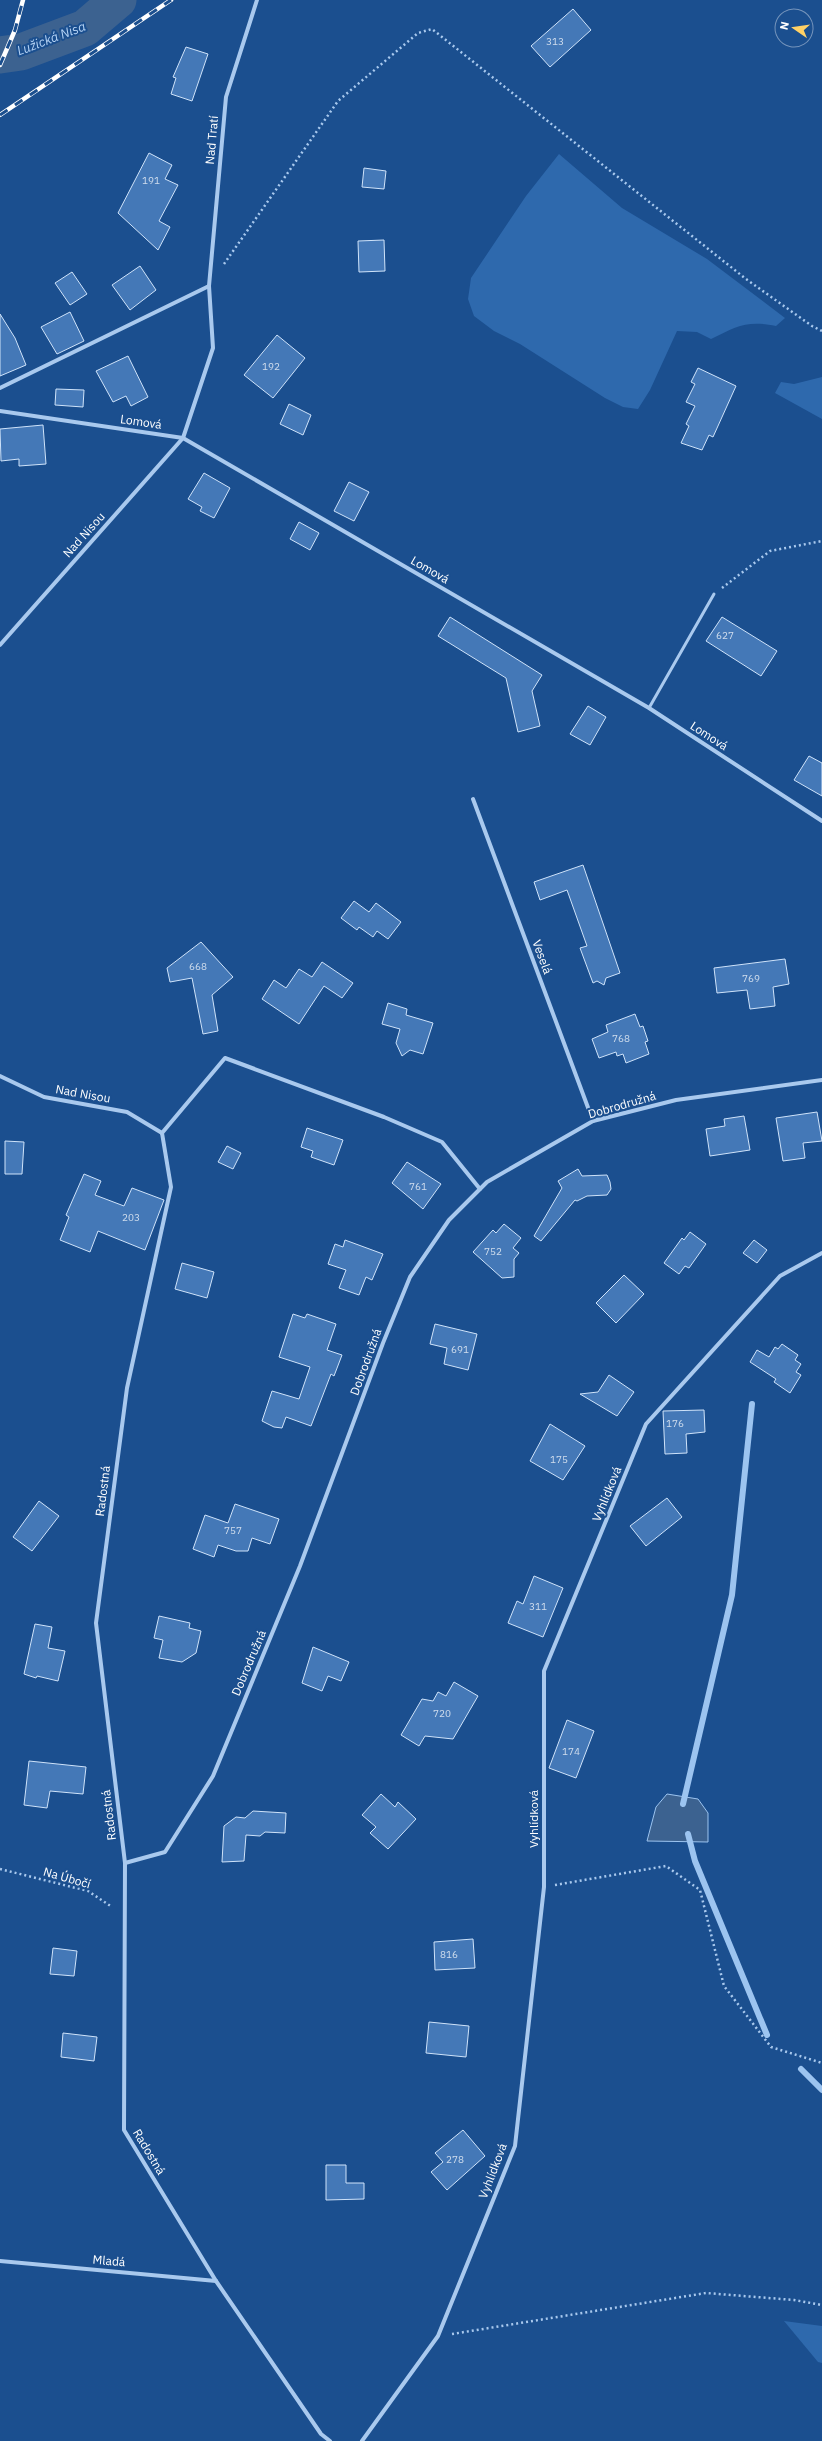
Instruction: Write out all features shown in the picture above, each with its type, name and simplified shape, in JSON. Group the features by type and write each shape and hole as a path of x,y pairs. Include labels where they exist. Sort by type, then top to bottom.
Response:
{"street":[{"name":"Nad Tratí","path":"183,438 213,348 209,286 226,97 257,0"},
{"path":"0,388 209,286"},
{"name":"Lomová","path":"0,411 183,438 649,708 822,821"},
{"name":"Nad Nisou","path":"0,645 183,438"},
{"name":"Veselá","path":"472,799 592,1121"},
{"path":"162,1133 225,1058 377,1114 442,1142 480,1188"},
{"name":"Nad Nisou","path":"0,1076 44,1097 127,1112 162,1133"},
{"name":"Dobrodružná","path":"125,1863 165,1852 213,1776 300,1566 383,1343 410,1277 449,1220 487,1182 592,1121 676,1100 822,1080"},
{"name":"Radostná","path":"162,1133 171,1187 127,1388 96,1623 125,1863 124,2130 216,2281 321,2434 330,2441"},
{"name":"Vyhlídková","path":"362,2441 438,2336 515,2146 544,1887 544,1671 646,1424 780,1276 822,1253"},
{"name":"Mladá","path":"0,2261 216,2281"}],"lane":[{"path":"649,708 714,594"}],"path":[{"path":"223,266 338,101 418,33 432,29 746,279 812,326 822,330"},
{"path":"714,594 770,551 822,541"},
{"path":"544,1887 666,1866 700,1890 724,1986 771,2047 822,2063"},
{"name":"Na Úbočí","path":"0,1869 88,1892 125,1915"},
{"path":"438,2336 706,2293 794,2300 822,2305"}],"shaded area":[{"path":"559,154 622,208 707,259 785,318 776,326 766,324 742,325 711,339 697,332 677,331 650,390 638,409 623,407 605,398 520,344 494,331 474,316 468,299 471,278 526,196"},
{"path":"822,377 822,419 775,393 781,382 794,384"},
{"path":"667,1794 698,1799 708,1813 708,1842 647,1841 656,1807"},
{"path":"784,2321 822,2326 822,2363 818,2362"}],"building":[{"path":"573,9 591,30 550,67 531,46"},
{"path":"186,47 208,54 192,101 171,94 176,78 173,77"},
{"path":"149,153 172,165 165,179 178,185 159,221 170,227 158,250 118,213"},
{"path":"364,168 386,171 384,189 362,187"},
{"path":"384,240 385,271 359,272 358,241"},
{"path":"140,266 156,290 130,310 112,285"},
{"path":"72,272 87,294 70,305 55,283"},
{"path":"70,312 84,341 57,354 41,327"},
{"path":"0,314 15,338 26,365 0,376"},
{"path":"277,335 305,358 273,398 244,375"},
{"path":"128,356 148,397 131,406 126,396 113,402 96,371"},
{"path":"698,368 736,386 713,437 709,435 702,450 681,443 689,426 686,424 695,406 686,402 695,384 691,382"},
{"path":"56,389 84,390 83,407 55,405"},
{"path":"289,404 311,415 303,435 280,424"},
{"path":"43,425 46,464 19,466 19,459 1,461 0,429"},
{"path":"204,473 230,488 214,518 200,511 202,507 188,499"},
{"path":"349,482 369,492 354,521 334,511"},
{"path":"299,522 319,533 310,550 290,539"},
{"path":"450,617 542,675 532,691 540,726 518,732 506,678 438,636"},
{"path":"722,617 777,651 761,676 706,641"},
{"path":"588,706 606,717 590,745 570,734"},
{"path":"809,756 822,763 822,796 794,780"},
{"path":"583,865 620,973 606,978 604,985 597,981 593,983 580,948 587,946 567,890 540,900 534,882"},
{"path":"354,901 369,912 376,903 401,922 388,939 377,931 373,937 359,927 357,930 341,918"},
{"path":"201,942 233,977 212,995 218,1031 203,1034 192,978 170,982 167,968"},
{"path":"785,959 789,984 773,987 775,1006 750,1009 747,990 717,993 714,968"},
{"path":"322,962 353,983 342,998 324,986 299,1024 262,999 274,980 286,988 299,969 312,977"},
{"path":"388,1003 407,1009 406,1015 433,1023 423,1054 410,1050 402,1056 396,1043 400,1029 382,1024"},
{"path":"635,1014 640,1027 643,1026 648,1041 645,1042 649,1054 626,1063 623,1054 617,1056 616,1052 599,1058 592,1039 608,1032 606,1025"},
{"path":"817,1112 822,1141 803,1143 805,1158 783,1161 776,1118"},
{"path":"744,1116 750,1150 710,1156 706,1129 725,1126 724,1119"},
{"path":"307,1128 343,1140 334,1165 311,1157 313,1151 301,1147"},
{"path":"5,1141 24,1142 22,1174 5,1174"},
{"path":"227,1146 241,1153 233,1169 218,1162"},
{"path":"407,1162 441,1184 423,1209 392,1183"},
{"path":"578,1169 582,1176 607,1175 611,1189 607,1195 587,1196 577,1201 575,1200 541,1241 534,1236 562,1188 558,1181"},
{"path":"84,1174 101,1181 95,1195 124,1206 132,1188 164,1200 145,1250 98,1231 90,1252 60,1240 69,1217 66,1215"},
{"path":"504,1224 521,1238 513,1248 519,1253 514,1259 514,1277 502,1278 473,1252 493,1230 496,1233"},
{"path":"690,1232 706,1244 689,1268 685,1266 679,1274 664,1263 682,1238 684,1240"},
{"path":"345,1240 383,1254 372,1280 366,1277 359,1295 339,1288 346,1270 328,1264 335,1244 343,1247"},
{"path":"754,1240 767,1250 757,1263 743,1253"},
{"path":"182,1263 214,1272 207,1298 175,1289"},
{"path":"624,1275 644,1294 616,1323 596,1303"},
{"path":"293,1314 305,1318 307,1314 336,1324 327,1350 342,1355 334,1376 331,1374 311,1426 286,1417 282,1428 274,1427 262,1421 272,1391 299,1399 310,1367 279,1357"},
{"path":"435,1324 477,1334 468,1370 444,1364 447,1348 430,1344"},
{"path":"782,1344 798,1355 795,1360 801,1364 796,1372 801,1375 790,1393 774,1382 776,1379 750,1362 757,1350 769,1357 775,1347 778,1349"},
{"path":"609,1375 634,1392 617,1416 580,1394 598,1392"},
{"path":"704,1410 705,1432 686,1434 687,1453 665,1454 663,1411"},
{"path":"550,1424 585,1446 563,1480 530,1461"},
{"path":"667,1498 682,1517 646,1546 630,1526"},
{"path":"39,1501 59,1516 32,1551 13,1537"},
{"path":"235,1504 279,1519 270,1544 252,1538 248,1551 236,1551 218,1545 214,1557 193,1549 205,1515 228,1523"},
{"path":"534,1576 563,1588 543,1637 508,1623 517,1601 523,1604"},
{"path":"159,1616 190,1623 189,1628 201,1631 196,1653 182,1662 159,1658 163,1640 154,1638"},
{"path":"35,1624 52,1627 48,1648 65,1651 58,1681 37,1676 36,1678 24,1674"},
{"path":"313,1647 349,1662 341,1681 328,1676 322,1691 302,1683"},
{"path":"454,1682 478,1696 453,1739 425,1736 419,1746 401,1735 422,1699 433,1701 438,1692 446,1696"},
{"path":"567,1720 594,1731 576,1778 549,1768"},
{"path":"29,1761 86,1767 83,1794 50,1791 47,1808 24,1805"},
{"path":"381,1794 395,1807 398,1802 416,1819 388,1849 370,1833 376,1827 362,1815"},
{"path":"253,1811 286,1813 285,1833 265,1832 260,1836 246,1835 244,1861 222,1862 224,1826 236,1817 245,1818"},
{"path":"473,1939 475,1968 435,1970 434,1942"},
{"path":"53,1948 77,1951 74,1976 50,1974"},
{"path":"429,2022 469,2026 466,2057 426,2053"},
{"path":"63,2033 97,2037 94,2061 61,2057"},
{"path":"463,2130 485,2156 447,2190 431,2172 443,2162 435,2153"},
{"path":"326,2165 346,2165 346,2183 364,2183 364,2199 326,2200"}],"waterway":[{"name":"Lužická Nisa","path":"0,55 21,52 85,28 118,0"},
{"path":"683,1804 732,1595 752,1404"},
{"path":"688,1834 695,1861 767,2035"},
{"path":"801,2069 822,2090"}],"railway":[{"path":"0,65 15,30 23,0"},
{"path":"0,115 171,0"}]}
